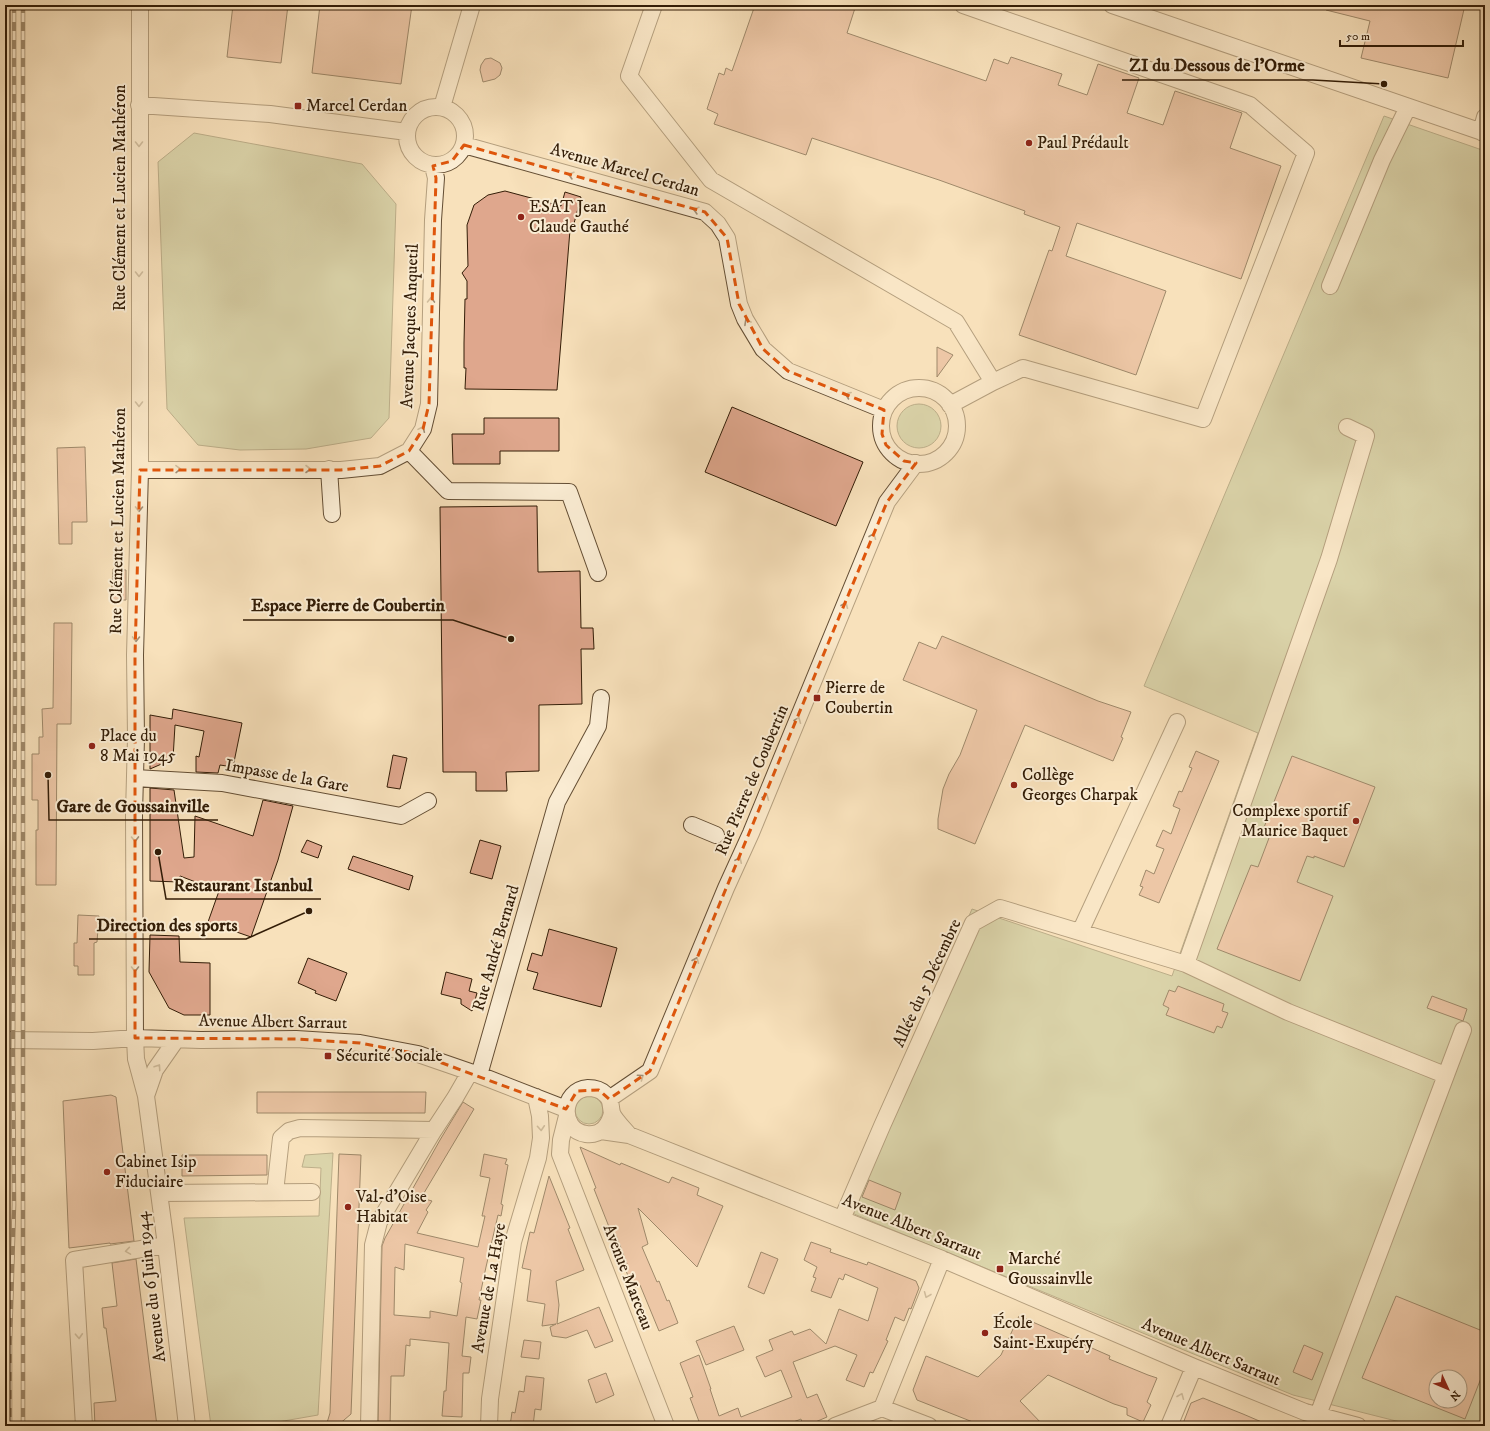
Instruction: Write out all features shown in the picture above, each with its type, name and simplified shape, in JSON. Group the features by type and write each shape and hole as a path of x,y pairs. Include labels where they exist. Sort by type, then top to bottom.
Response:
{"street":[{"name":"Rue Clément et Lucien Mathéron","path":"136,1038 135,647 140,470 140,5"},
{"path":"442,107 472,5"},
{"path":"654,5 629,76 711,180 956,322 993,382"},
{"path":"950,405 1022,368 1203,419 1306,153 1250,105 963,5"},
{"path":"1121,6 1483,133 1485,117"},
{"path":"139,105 270,114 407,132"},
{"path":"432,107 442,107 451,111 458,117 466,135 464,145 460,154 452,161 443,165 433,166 424,164 416,158 408,146 407,132 410,123 415,116 423,110 432,107"},
{"path":"1330,286 1382,160 1408,107"},
{"name":"Avenue Marcel Cerdan","path":"464,145 705,212 718,224 727,238 739,304 744,319 763,349 788,370 884,410"},
{"name":"Avenue Jacques Anquetil","path":"409,451 422,429 429,404 433,220 436,178 433,166"},
{"path":"921,388 933,390 943,396 950,405 955,416 956,428 954,439 948,450 939,458 928,462 916,463 904,460 894,454 886,445 882,434 881,422 884,410 891,400 899,393 910,389 921,388"},
{"path":"1186,964 1329,559 1366,436 1347,427"},
{"path":"140,470 335,470 380,466 409,451 448,491 569,492 598,573"},
{"name":"Rue Pierre de Coubertin","path":"611,1106 650,1071 726,888 751,833 887,502 916,463"},
{"path":"335,470 337,514"},
{"name":"Rue André Bernard","path":"369,1426 373,1245 380,1222 434,1130 474,1073 557,802 598,726 601,698"},
{"path":"1080,932 1177,722"},
{"name":"Impasse de la Gare","path":"135,778 222,783 401,816 428,801"},
{"path":"692,825 716,835"},
{"name":"Allée du 5 Décembre","path":"842,1219 973,923 1000,908 1186,964 1288,1012 1445,1075"},
{"path":"1318,1415 1463,1030"},
{"name":"Avenue Albert Sarraut","path":"5,1040 94,1041 136,1038 176,1040 296,1039 360,1043 418,1054 474,1073 536,1097 566,1113"},
{"name":"Avenue du 6 Juin 1944","path":"136,1038 136,1059 146,1096 166,1245 187,1426"},
{"name":"Avenue du 6 Juin 1944","path":"146,1096 155,1070 176,1040"},
{"path":"561,1147 568,1102 577,1091 584,1088 592,1088 605,1093 611,1106 629,1135"},
{"name":"Avenue de La Haye","path":"489,1426 490,1399 513,1242 538,1158 541,1138 540,1116 536,1097"},
{"path":"601,1131 610,1121 611,1106"},
{"path":"538,1158 561,1147 580,1132 574,1129 569,1123 566,1113"},
{"path":"274,1192 282,1138 289,1131 300,1128 434,1130"},
{"name":"Avenue Albert Sarraut","path":"580,1132 594,1134 601,1131 629,1135 942,1259 1194,1367 1305,1412 1358,1426"},
{"name":"Avenue Marceau","path":"561,1147 666,1426"},
{"path":"159,1193 312,1192"},
{"path":"84,1426 74,1260 166,1245"},
{"path":"882,1408 942,1259"},
{"path":"1169,1426 1194,1367"},
{"path":"835,1426 882,1408 929,1426"}],"highlighted area":[{"path":"464,145 705,212 727,238 739,304 763,349 788,371 884,410 882,434 886,445 904,461 916,463 887,502 650,1071 609,1099 599,1090 577,1091 566,1109 418,1054 360,1043 296,1039 135,1038 135,655 140,470 341,470 380,466 409,451 423,429 429,404 436,178 433,166 452,161"}],"green space":[{"name":"Complexe sportif Maurice Baquet","path":"1384,116 1485,151 1485,1426 1416,1426 1293,1395 842,1209 972,909 1172,976 1258,733 1144,686"},
{"path":"194,133 362,164 396,204 389,418 371,438 306,449 240,450 198,445 167,409 158,162"},
{"path":"919,404 931,408 937,414 941,426 937,438 931,444 919,448 907,444 901,438 897,426 901,414 907,408"},
{"path":"589,1096 599,1100 603,1110 599,1120 589,1124 579,1120 575,1110 579,1100"},
{"path":"333,1153 318,1415 255,1426 211,1426 184,1218 319,1216 321,1168 302,1167 305,1155"}],"building":[{"path":"233,5 288,5 281,63 227,57"},
{"path":"320,5 412,5 401,84 312,73"},
{"name":"Paul Prédault","path":"755,5 856,5 847,33 986,81 994,59 1008,64 1011,57 1062,74 1058,85 1087,95 1098,64 1139,78 1127,113 1163,125 1175,91 1242,113 1230,148 1281,166 1241,279 1077,223 1066,256 1166,291 1136,375 1019,335 1049,250 1052,251 1060,227 1024,214 1025,211 939,180 812,138 806,155 714,124 718,114 707,109 719,73 724,75 726,68 732,71"},
{"path":"1326,5 1465,5 1448,78 1361,58 1370,21 1326,10"},
{"path":"491,58 500,63 502,68 500,75 495,79 483,82 480,70 481,65 485,59"},
{"path":"505,191 561,206 565,192 581,197 572,231 570,230 557,390 465,389 466,368 464,368 464,343 467,281 462,273 468,266 467,225 474,205 488,195"},
{"path":"937,347 953,355 937,377"},
{"path":"732,407 863,462 836,526 705,472"},
{"path":"484,418 559,418 559,451 500,451 500,464 453,464 452,434 484,434"},
{"path":"85,447 87,522 72,522 72,544 59,544 57,448"},
{"path":"537,506 538,572 580,571 581,628 593,628 594,649 581,649 582,704 539,705 539,771 506,772 507,791 476,791 476,772 443,772 440,507"},
{"path":"113,569 126,570 126,600 111,600"},
{"path":"54,623 72,623 71,724 57,724 56,885 36,885 36,830 38,830 38,800 32,800 32,754 39,754 39,737 43,737 42,709 53,708"},
{"path":"942,636 1098,701 1131,712 1121,737 1123,738 1113,761 1025,725 975,844 938,829 938,819 943,789 949,774 960,755 977,710 903,680 919,642 936,649"},
{"path":"173,709 242,723 233,767 220,765 218,773 196,772 196,756 199,757 204,731 175,725 173,759 150,769 150,715 172,719"},
{"path":"1196,751 1219,761 1159,903 1139,895 1143,887 1140,886 1146,870 1154,874 1164,849 1156,846 1163,830 1171,834 1180,809 1173,806 1179,791 1182,792 1192,768 1189,767"},
{"path":"393,755 407,758 400,789 387,787"},
{"path":"1292,756 1375,787 1344,867 1314,856 1314,858 1307,856 1297,882 1333,896 1300,981 1217,949 1251,865 1258,867 1269,838 1261,835"},
{"path":"150,788 174,790 184,858 194,857 195,816 253,836 263,800 293,806 278,860 251,937 208,922 219,891 180,876 180,882 150,881"},
{"path":"307,840 322,846 318,858 301,852"},
{"path":"480,840 501,846 492,879 470,873"},
{"path":"353,856 413,876 409,890 348,869"},
{"path":"78,915 99,916 97,942 94,943 94,975 78,975 78,966 74,966 74,943 77,943"},
{"path":"549,929 617,948 601,1007 533,989 538,973 527,970 532,953 542,956"},
{"path":"150,935 179,936 180,962 210,963 210,1015 184,1015 169,1008 149,972"},
{"path":"308,958 347,973 336,1001 315,993 316,991 298,983"},
{"path":"446,972 472,979 469,991 477,993 472,1011 461,1004 461,999 441,994"},
{"path":"1178,986 1224,1004 1222,1011 1228,1013 1222,1028 1217,1026 1214,1033 1166,1015 1169,1008 1163,1005 1169,990 1175,992"},
{"path":"1432,996 1467,1009 1463,1021 1427,1008"},
{"path":"257,1092 426,1092 425,1113 257,1113"},
{"path":"111,1095 116,1097 134,1241 69,1248 63,1101"},
{"path":"463,1102 474,1109 421,1198 432,1201 426,1210 428,1212 417,1233 478,1247 485,1216 482,1216 490,1178 480,1176 484,1154 507,1159 505,1164 508,1165 501,1204 503,1205 501,1216 498,1215 479,1300 481,1300 477,1319 466,1317 462,1356 471,1357 469,1373 463,1373 462,1417 442,1416 444,1391 446,1391 449,1343 410,1339 410,1346 406,1345 404,1376 391,1376 390,1426 378,1426 382,1246 385,1238","holes":["405,1244 464,1258 457,1316 430,1311 430,1318 394,1315 395,1267 404,1270"]},
{"path":"580,1147 620,1165 621,1163 669,1183 672,1177 699,1188 697,1195 723,1206 697,1267 638,1208 648,1244 642,1247 657,1282 659,1281 667,1301 669,1300 678,1323 659,1331 640,1285 633,1288 624,1266 627,1264 616,1235 613,1237 594,1189 596,1188"},
{"name":"Val-d'Oise Habitat","path":"339,1154 361,1155 351,1414 337,1426 326,1426 330,1413"},
{"path":"182,1155 267,1155 267,1175 182,1176"},
{"path":"549,1176 570,1228 568,1229 584,1270 556,1281 559,1305 557,1324 599,1307 613,1341 595,1348 587,1330 566,1338 552,1336 550,1327 556,1324 542,1326 545,1304 527,1301 531,1270 522,1268 530,1232 534,1233"},
{"path":"869,1180 901,1193 895,1210 862,1197"},
{"path":"811,1242 831,1249 830,1252 867,1265 868,1262 916,1281 919,1288 911,1309 909,1308 904,1321 895,1317 886,1340 888,1341 873,1373 870,1372 864,1387 846,1380 857,1355 835,1346 793,1362 807,1398 817,1394 827,1417 806,1426 803,1426 801,1419 783,1426 695,1426 700,1424 690,1398 693,1397 680,1363 699,1355 719,1416 738,1408 741,1417 792,1397 781,1370 765,1377 756,1357 773,1350 769,1340 792,1331 794,1335 810,1329 826,1344 839,1309 868,1321 878,1288 845,1274 843,1280 839,1278 831,1298 811,1291 816,1278 813,1277 817,1267 804,1260"},
{"path":"761,1252 778,1259 764,1294 748,1287"},
{"path":"136,1259 157,1426 95,1426 94,1403 116,1401 102,1308 117,1306 112,1263"},
{"path":"1396,1296 1485,1332 1485,1368 1465,1419 1440,1409 1468,1409 1468,1369 1428,1369 1428,1404 1362,1378"},
{"path":"1019,1316 1110,1356 1109,1359 1157,1378 1147,1402 1151,1405 1143,1422 1127,1415 1127,1408 1114,1404 1048,1375 1020,1401 1044,1426 983,1426 917,1400 913,1390 926,1356 978,1377 1001,1355"},
{"path":"734,1326 744,1350 706,1365 696,1341"},
{"path":"524,1340 541,1342 539,1359 521,1357"},
{"path":"1304,1345 1323,1353 1312,1380 1293,1372"},
{"path":"606,1373 614,1395 596,1403 588,1380"},
{"path":"526,1376 544,1378 541,1410 535,1409 533,1426 510,1426 512,1412 515,1413 519,1391 524,1392"},
{"path":"1203,1398 1271,1426 1182,1426 1191,1403"}],"railway":[{"path":"10,1426 10,1342 14,1205 14,5"},
{"path":"23,5 23,1426"}],"place":[{"name":"ZI du Dessous de l'Orme","path":"1384,84"},
{"name":"Marcel Cerdan","path":"298,106"},
{"name":"Paul Prédault","path":"1029,143"},
{"name":"ESAT Jean Claude Gauthé","path":"521,217"},
{"name":"Espace Pierre de Coubertin","path":"511,639"},
{"name":"Pierre de Coubertin","path":"817,698"},
{"name":"Place du 8 Mai 1945","path":"92,746"},
{"name":"Gare de Goussainville","path":"48,775"},
{"name":"Collège Georges Charpak","path":"1014,785"},
{"name":"Complexe sportif Maurice Baquet","path":"1356,821"},
{"name":"Restaurant Istanbul","path":"158,852"},
{"name":"Direction des sports","path":"309,911"},
{"name":"Sécurité Sociale","path":"328,1056"},
{"name":"Cabinet Isip Fiduciaire","path":"107,1172"},
{"name":"Val-d'Oise Habitat","path":"348,1207"},
{"name":"Marché Goussainvlle","path":"1000,1269"},
{"name":"École Saint-Exupéry","path":"985,1333"}]}
